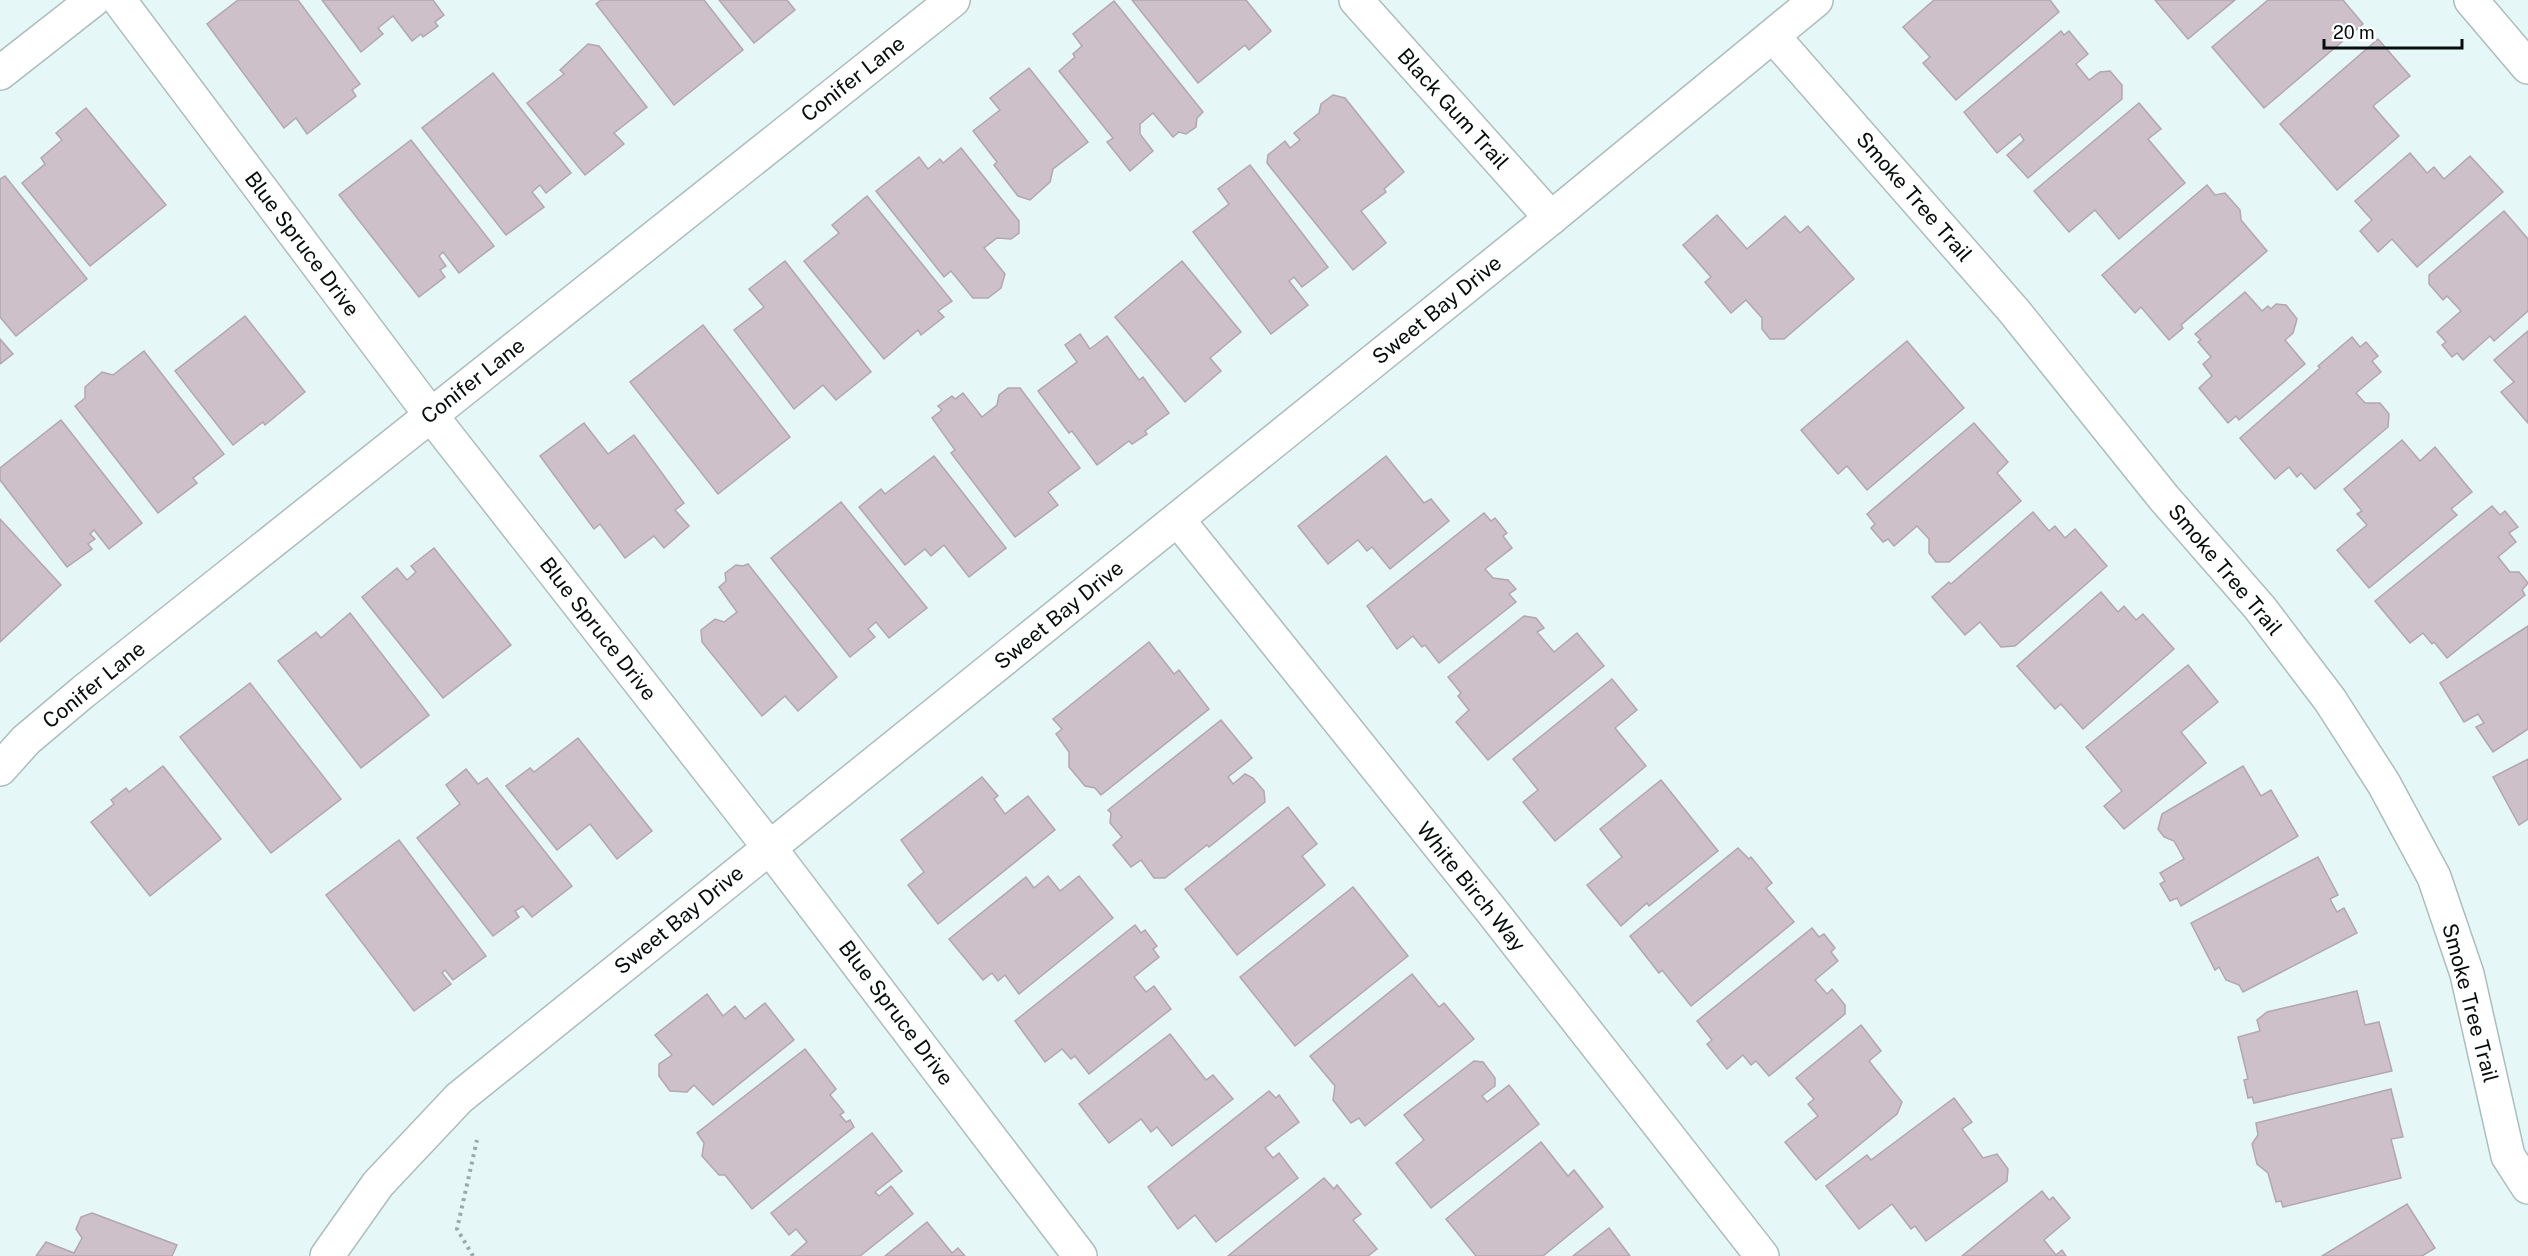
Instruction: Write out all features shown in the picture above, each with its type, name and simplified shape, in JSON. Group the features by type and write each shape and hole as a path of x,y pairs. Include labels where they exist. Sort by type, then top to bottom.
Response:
{"street":[{"path":"0,73 93,0"},
{"name":"Blue Spruce Drive","path":"119,0 430,414 769,847 1080,1256"},
{"name":"Conifer Lane","path":"0,769 26,740 83,692 952,0"},
{"name":"Black Gum Trail","path":"1356,0 1551,218"},
{"name":"Sweet Bay Drive","path":"327,1256 378,1184 459,1098 1178,520 1816,0"},
{"path":"2471,0 2528,67"},
{"name":"Smoke Tree Trail","path":"1773,36 2014,311 2164,498 2260,608 2330,700 2385,784 2434,877 2467,974 2508,1156 2528,1187"},
{"name":"White Birch Way","path":"1178,520 1491,910 1762,1256"}],"path":[{"path":"459,1098 479,1131 457,1229 473,1256"}],"building":[{"path":"238,0 298,0 360,84 352,90 356,96 307,134 296,118 284,128 207,24"},
{"path":"322,0 433,0 444,15 435,22 438,26 423,37 421,34 412,41 393,16 378,28 383,34 361,52"},
{"path":"601,0 704,0 743,50 674,105 596,4"},
{"path":"719,0 787,0 795,10 754,43"},
{"path":"1132,0 1246,0 1271,31 1249,50 1245,45 1198,83"},
{"path":"1934,0 2050,0 2059,12 1956,100 1923,63 1930,57 1903,27"},
{"path":"2155,0 2235,0 2188,39"},
{"path":"2268,0 2343,0 2363,24 2264,108 2212,47"},
{"path":"1114,1 1203,112 1197,118 1196,127 1186,134 1179,132 1173,137 1153,113 1140,124 1140,134 1153,151 1130,171 1107,142 1113,138 1059,71 1075,57 1073,54 1082,46 1073,34"},
{"path":"2061,31 2064,35 2069,31 2088,54 2076,64 2089,80 2100,72 2110,71 2122,85 2122,99 2028,178 2007,155 2024,140 2020,134 1997,153 1964,112"},
{"path":"2378,39 2410,76 2373,106 2399,136 2337,190 2280,124"},
{"path":"588,44 599,46 647,107 614,133 624,144 585,175 527,103 564,74 560,70"},
{"path":"1029,68 1088,142 1053,169 1050,182 1030,200 1018,196 994,165 997,162 973,131 1000,110 990,98"},
{"path":"493,73 571,173 546,193 540,185 532,192 544,207 506,235 422,128"},
{"path":"1333,95 1345,98 1404,172 1384,189 1386,192 1361,211 1386,243 1353,270 1267,163 1268,155 1285,141 1290,148 1300,140 1294,133 1319,113 1321,104"},
{"path":"2139,103 2161,129 2148,139 2185,183 2119,239 2095,210 2069,232 2034,191"},
{"path":"86,108 166,205 90,266 22,183 45,164 41,158 62,140 56,133"},
{"path":"411,140 494,246 459,273 443,252 439,256 446,266 440,270 445,277 419,297 339,195"},
{"path":"961,148 1019,221 1019,233 1011,239 997,238 984,248 1005,274 1001,288 988,298 973,298 951,271 944,277 876,191 919,157 928,169 940,159 943,163"},
{"path":"2410,153 2427,173 2434,167 2444,179 2470,156 2503,192 2417,267 2392,239 2378,252 2360,231 2372,220 2355,201"},
{"path":"1250,165 1328,267 1302,287 1294,277 1289,281 1308,305 1271,334 1193,232 1229,204 1218,189"},
{"path":"5,176 87,279 16,336 0,317 0,179"},
{"path":"2207,185 2215,195 2225,193 2240,210 2241,220 2267,251 2181,325 2183,328 2169,340 2141,307 2135,313 2102,275"},
{"path":"867,196 952,301 938,311 944,317 921,335 918,330 884,359 804,261 839,233 832,225"},
{"path":"2504,211 2528,239 2528,311 2494,341 2490,336 2463,360 2457,353 2452,357 2442,345 2446,342 2437,332 2461,311 2447,296 2443,300 2429,284 2429,275"},
{"path":"1717,215 1747,249 1785,216 1800,233 1808,226 1854,279 1784,339 1770,339 1762,329 1762,318 1746,300 1731,313 1705,282 1711,277 1683,245"},
{"path":"785,261 871,372 836,400 823,385 794,409 734,330 764,307 749,289"},
{"path":"1182,261 1241,332 1210,358 1221,371 1185,402 1115,317"},
{"path":"2245,292 2262,311 2268,306 2271,309 2276,304 2286,305 2297,319 2293,333 2285,340 2305,364 2239,420 2236,416 2228,423 2199,388 2212,376 2203,364 2211,357 2198,342 2201,340 2195,334"},
{"path":"245,316 305,392 265,425 263,422 233,445 175,371"},
{"path":"703,325 790,437 718,494 630,382"},
{"path":"2528,331 2528,423 2501,392 2514,382 2494,360"},
{"path":"1080,334 1090,349 1107,336 1139,380 1143,377 1169,413 1145,431 1147,434 1132,444 1129,441 1097,465 1072,431 1069,433 1038,391 1077,362 1065,345"},
{"path":"2352,337 2360,347 2366,342 2378,356 2372,361 2381,372 2356,393 2365,403 2380,403 2389,414 2388,427 2315,489 2301,473 2297,477 2289,467 2275,479 2240,438"},
{"path":"0,339 13,354 0,364"},
{"path":"1907,341 1964,408 1867,490 1847,466 1838,474 1801,430"},
{"path":"144,351 224,454 193,478 197,483 158,513 75,406 85,398 85,387 102,372 113,375"},
{"path":"1008,388 1020,388 1080,468 1048,492 1058,505 1015,537 951,453 955,450 932,418 942,410 938,406 952,396 955,399 963,393 982,417 997,405 999,395"},
{"path":"61,420 142,523 109,549 94,530 90,534 95,539 88,544 92,549 67,567 0,480 0,468"},
{"path":"584,423 608,454 634,435 684,503 675,510 689,526 664,548 654,536 625,558 600,524 594,529 540,456"},
{"path":"1974,423 2008,462 1997,473 2021,501 1949,562 1936,562 1929,553 1929,539 1917,526 1894,546 1888,539 1883,542 1871,528 1875,524 1867,514"},
{"path":"2402,440 2420,461 2435,447 2472,492 2451,509 2457,515 2369,588 2337,550 2367,525 2357,514 2362,511 2344,489"},
{"path":"934,456 1006,548 969,577 944,545 931,556 925,549 905,565 859,507 881,489 885,494"},
{"path":"1386,456 1424,503 1431,499 1449,521 1390,569 1372,547 1367,551 1358,540 1328,564 1298,526"},
{"path":"841,502 927,608 889,638 876,622 868,629 875,637 850,657 771,558"},
{"path":"2492,506 2500,515 2505,511 2518,527 2509,533 2516,542 2498,557 2510,572 2519,572 2528,583 2522,590 2525,595 2447,658 2423,633 2410,643 2375,601"},
{"path":"2033,512 2049,531 2055,526 2065,538 2075,529 2107,566 2015,646 2001,647 1980,622 1965,635 1932,597 1949,582 1951,584"},
{"path":"1484,513 1491,521 1495,518 1507,533 1503,536 1512,548 1485,569 1493,578 1508,580 1516,589 1509,594 1516,602 1439,663 1425,645 1422,647 1413,636 1397,649 1367,606"},
{"path":"0,519 61,585 0,642"},
{"path":"434,548 511,645 443,698 362,597 397,568 407,580 416,572 411,566"},
{"path":"748,564 837,677 798,711 785,696 762,716 702,642 701,630 715,619 724,622 737,612 719,587 726,581 725,573 736,565"},
{"path":"2101,592 2118,612 2124,606 2136,620 2143,614 2174,649 2083,729 2061,704 2055,709 2017,666"},
{"path":"350,613 429,715 361,768 278,661 316,632 321,638"},
{"path":"1524,616 1536,618 1544,628 1537,632 1554,652 1577,633 1604,666 1488,760 1456,722 1469,710 1458,696 1461,693 1448,677"},
{"path":"2528,626 2528,729 2493,752 2476,727 2484,723 2478,714 2464,722 2440,683"},
{"path":"1149,642 1174,674 1179,670 1209,709 1101,795 1095,788 1085,786 1069,767 1069,752 1056,734 1062,729 1053,719"},
{"path":"2188,665 2218,702 2181,732 2206,763 2124,829 2104,806 2122,791 2086,747"},
{"path":"1612,679 1637,710 1615,728 1646,766 1555,841 1523,802 1538,790 1513,759"},
{"path":"250,683 341,799 271,853 180,737"},
{"path":"1221,720 1252,758 1228,777 1233,784 1245,774 1253,778 1264,791 1265,802 1209,847 1207,845 1165,878 1154,878 1141,860 1131,867 1113,845 1122,837 1110,823 1111,813 1108,810"},
{"path":"578,738 652,831 617,859 590,824 557,850 506,786 530,768 534,772"},
{"path":"2528,759 2528,819 2519,825 2493,777"},
{"path":"163,766 221,839 150,896 91,822 114,804 111,800 126,788 129,792"},
{"path":"2243,766 2261,796 2271,790 2298,836 2181,906 2177,898 2170,901 2160,884 2165,881 2160,873 2184,859 2174,841 2164,837 2158,829 2162,814"},
{"path":"466,769 478,784 487,778 572,886 532,917 523,906 515,911 519,917 493,936 417,838 460,804 446,785"},
{"path":"982,777 998,796 994,799 1005,814 1028,796 1055,830 938,924 908,885 924,872 901,840"},
{"path":"1661,780 1718,851 1649,906 1647,903 1621,926 1587,885 1622,857 1600,829"},
{"path":"1288,807 1317,844 1302,856 1325,885 1237,955 1185,889"},
{"path":"399,840 486,956 453,980 445,970 442,973 451,984 414,1011 326,895"},
{"path":"1738,848 1749,859 1751,857 1772,883 1766,888 1794,922 1691,1006 1662,970 1659,973 1630,936"},
{"path":"2318,857 2338,895 2330,899 2337,912 2344,908 2357,933 2243,992 2239,985 2226,980 2219,967 2215,970 2191,923"},
{"path":"1048,876 1060,891 1079,876 1113,918 1019,994 1005,975 998,981 992,973 983,980 949,939 1026,877 1034,888"},
{"path":"1353,887 1408,956 1295,1046 1240,977"},
{"path":"1135,925 1141,933 1145,930 1157,946 1153,949 1159,957 1134,977 1146,992 1154,986 1171,1009 1089,1074 1075,1056 1071,1059 1062,1049 1045,1062 1015,1021"},
{"path":"1812,928 1819,937 1824,934 1835,948 1831,952 1838,961 1815,980 1827,994 1832,989 1845,1005 1845,1014 1769,1076 1756,1061 1751,1065 1743,1055 1727,1069 1707,1044 1712,1040 1697,1021"},
{"path":"1412,974 1439,1007 1444,1003 1474,1039 1365,1126 1359,1118 1351,1123 1333,1100 1335,1086 1310,1056"},
{"path":"2357,991 2365,1025 2379,1022 2392,1071 2254,1103 2252,1097 2248,1098 2244,1080 2248,1079 2238,1037 2260,1031 2257,1020 2267,1012"},
{"path":"707,994 723,1016 735,1006 745,1019 765,1003 794,1040 713,1105 694,1085 687,1092 670,1091 659,1076 659,1064 672,1055 655,1035"},
{"path":"1861,1025 1881,1051 1869,1061 1902,1102 1897,1114 1816,1180 1785,1142 1818,1116 1808,1104 1814,1099 1796,1078"},
{"path":"1170,1034 1206,1080 1213,1075 1233,1099 1172,1146 1157,1127 1151,1132 1141,1119 1109,1143 1079,1104"},
{"path":"805,1049 836,1089 830,1095 844,1112 840,1115 846,1122 850,1120 854,1127 752,1209 725,1175 719,1175 702,1156 704,1143 697,1133"},
{"path":"1474,1061 1483,1062 1495,1078 1495,1086 1482,1096 1487,1102 1509,1085 1539,1124 1431,1208 1396,1163 1424,1140 1404,1115"},
{"path":"2391,1089 2403,1137 2391,1139 2401,1178 2283,1207 2281,1201 2276,1202 2268,1173 2257,1164 2252,1144 2258,1135 2256,1123"},
{"path":"1269,1091 1276,1098 1279,1095 1299,1122 1265,1148 1273,1158 1279,1153 1298,1178 1216,1242 1195,1215 1178,1229 1148,1187"},
{"path":"1954,1098 1972,1122 1962,1129 1983,1158 1997,1154 2008,1169 2007,1181 1926,1241 1915,1226 1911,1229 1892,1204 1859,1229 1826,1186 1867,1155 1871,1160"},
{"path":"872,1133 902,1171 875,1192 879,1196 891,1186 913,1214 860,1256 791,1256 807,1242 796,1229 789,1235 771,1213"},
{"path":"1541,1142 1568,1176 1574,1170 1603,1207 1543,1256 1476,1256 1446,1219"},
{"path":"1324,1178 1334,1189 1337,1185 1361,1214 1353,1220 1377,1249 1368,1256 1228,1256"},
{"path":"2042,1191 2049,1200 2053,1197 2070,1218 2044,1240 2056,1255 2062,1250 2066,1256 1962,1256"},
{"path":"2407,1204 2435,1248 2422,1256 2322,1256"},
{"path":"92,1213 177,1245 172,1256 36,1256 46,1242 74,1253 82,1238 76,1229 81,1217"},
{"path":"927,1222 952,1253 958,1248 965,1256 885,1256"},
{"path":"1609,1228 1630,1256 1573,1256"}]}
